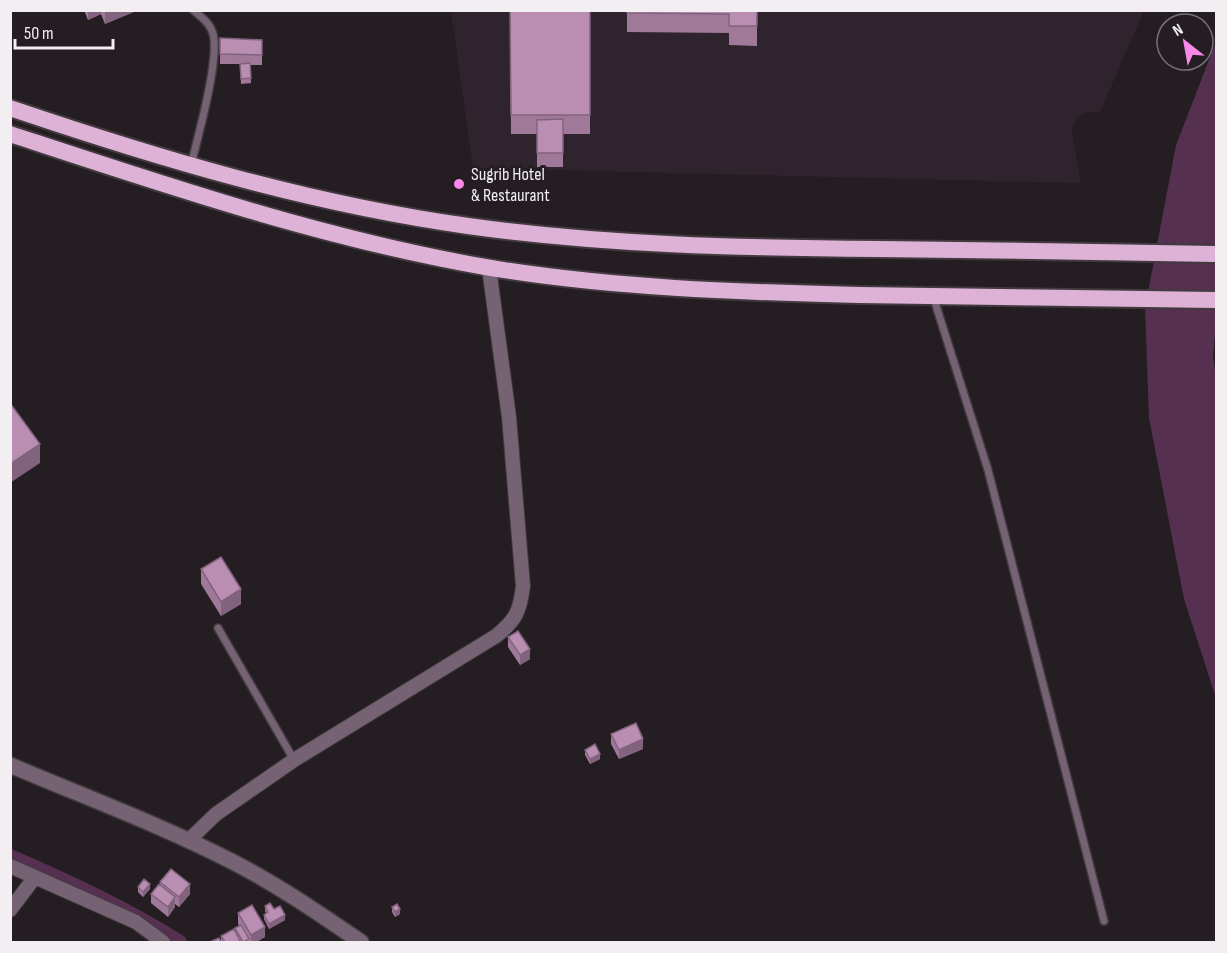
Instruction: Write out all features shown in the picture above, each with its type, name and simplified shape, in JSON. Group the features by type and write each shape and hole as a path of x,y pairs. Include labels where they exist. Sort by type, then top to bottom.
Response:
{"highway":[{"path":"10,108 191,165 351,206 466,226 537,235 729,247 1216,254"},
{"path":"10,134 286,221 397,249 489,268 579,280 697,291 1216,300"}],"street":[{"path":"189,840 216,814 294,759 496,636 511,624 520,607 523,586 510,428 489,268"},
{"path":"10,765 189,840 235,863 317,912 361,942"},
{"path":"10,866 136,922 158,941"},
{"path":"10,910 35,877"}],"lane":[{"path":"191,165 209,91 215,40 206,21 193,10"},
{"path":"933,296 988,470 1104,921"},
{"path":"218,628 294,759"}],"shaded area":[{"path":"451,11 1144,11 1100,112 1084,113 1073,126 1072,133 1081,183 473,168"},
{"path":"1216,42 1216,323 1213,356 1216,376 1216,698 1184,599 1149,418 1145,308 1176,145 1204,72 1215,72"}],"building":[{"path":"510,10 590,10 590,115 511,115"},
{"path":"627,10 757,10 757,26 729,26 729,14 627,13"},
{"path":"220,38 262,40 262,55 220,54"},
{"path":"250,63 251,78 241,79 240,64"},
{"path":"563,119 563,153 537,153 537,120"},
{"path":"10,403 40,444 10,464"},
{"path":"221,557 241,589 221,602 201,569"},
{"path":"518,631 530,649 520,655 508,637"},
{"path":"636,723 643,739 619,750 611,734"},
{"path":"595,744 600,754 590,759 585,750"},
{"path":"171,869 190,884 179,897 160,882"},
{"path":"144,879 150,884 143,892 138,887"},
{"path":"159,884 175,897 168,907 151,894"},
{"path":"270,903 274,909 280,906 285,915 269,924 264,915 268,912 265,906"},
{"path":"397,904 400,909 395,912 392,907"},
{"path":"252,905 265,927 251,935 238,913"},
{"path":"241,925 249,939 243,942 235,928"},
{"path":"234,929 240,941 225,942 221,936"}],"waterway":[{"path":"10,856 138,917 180,942"}],"place":[{"name":"Sugrib Hotel & Restaurant","path":"459,184"}]}
